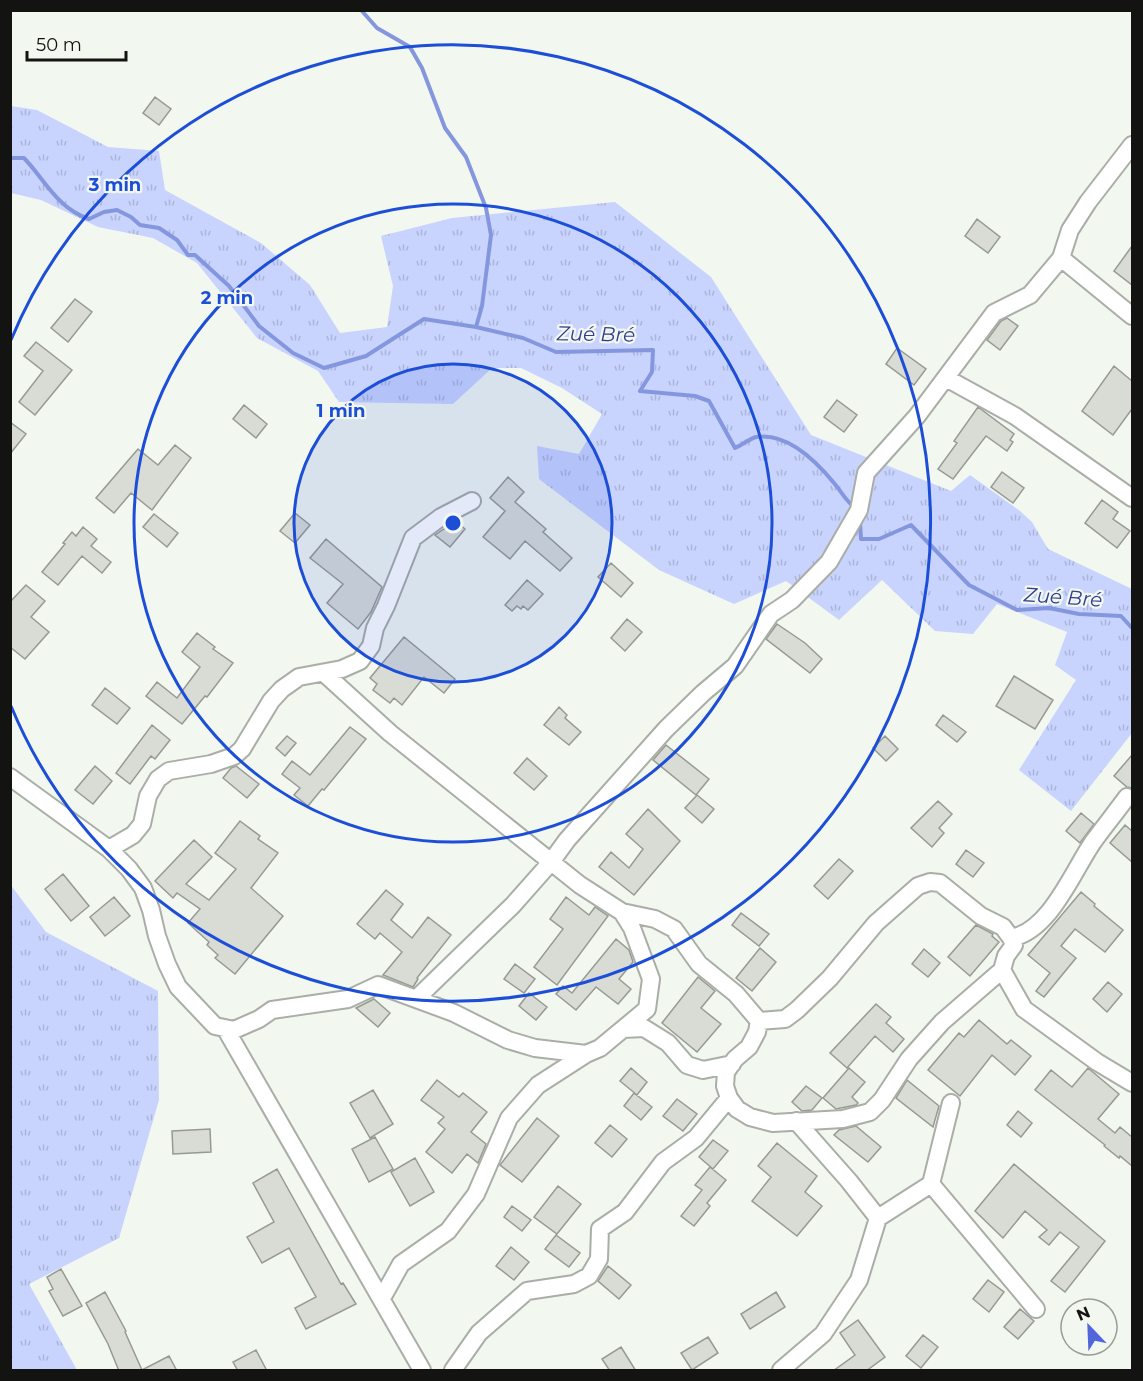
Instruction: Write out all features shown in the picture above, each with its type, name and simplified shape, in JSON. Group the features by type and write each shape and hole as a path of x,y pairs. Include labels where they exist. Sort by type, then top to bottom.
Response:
{"street":[{"path":"416,999 513,905 567,840 666,729 735,666 771,614 792,600 829,562 859,510 866,473 917,416 994,313 1030,296 1061,258 1070,230 1132,144"},
{"path":"1061,258 1132,316"},
{"path":"946,378 1015,416 1132,498"},
{"path":"109,849 138,830 142,824 148,796 158,779 169,771 211,764 234,756 243,749 271,701 282,689 299,677 342,669 360,661 371,646 375,628 387,606 414,538 441,516 472,501"},
{"path":"324,673 390,734 580,885 622,912 655,919 674,929 699,964 736,994 759,1020"},
{"path":"12,781 109,849 129,869 143,888 167,964 178,987 215,1026 234,1030 259,1019 272,1010 348,999 378,985 454,1013 508,1040 535,1048 586,1054"},
{"path":"1011,938 1020,936 1036,925 1048,912 1064,892 1094,841 1127,797"},
{"path":"930,882 940,883 981,915 1003,927 1014,945 1006,956 1002,970 942,1022 909,1059 882,1100 870,1112 843,1119 773,1123 750,1117 737,1109 729,1098 726,1072 749,1047 757,1032 759,1020 785,1019 797,1011 830,978 876,923 918,886 930,882"},
{"path":"382,1298 401,1264 448,1231 476,1194 509,1118 538,1085 586,1054 600,1048 646,1009 651,980 632,928 622,912"},
{"path":"1002,970 1024,1010 1097,1062 1132,1083"},
{"path":"225,1028 422,1371"},
{"path":"623,1029 644,1028 668,1043 687,1065 703,1070 732,1064"},
{"path":"453,1371 479,1333 527,1291 574,1284 589,1276 599,1259 600,1229 625,1212 663,1162 696,1138 729,1098"},
{"path":"781,1371 824,1334 859,1280 878,1218 931,1184 951,1103"},
{"path":"796,1121 878,1218"},
{"path":"931,1184 1036,1309"}],"green space":[{"path":"11,106 37,110 108,147 159,151 165,190 261,243 310,285 340,333 387,327 393,286 381,236 452,218 615,202 711,277 811,435 951,491 970,475 1032,522 1048,549 1132,589 1132,733 1071,811 1019,770 1076,680 1055,665 1067,632 997,604 973,634 935,631 882,580 839,620 786,581 734,604 659,570 539,479 537,446 579,454 602,414 562,388 521,368 492,368 453,404 339,402 318,371 257,338 197,263 153,238 98,227 41,200 11,193"},
{"path":"10,884 46,932 158,991 159,1100 119,1238 29,1284 77,1370 11,1370"}],"building":[{"path":"155,97 171,109 159,125 143,113"},
{"path":"977,219 1000,237 988,253 965,236"},
{"path":"1132,246 1132,285 1114,271"},
{"path":"75,299 92,312 68,342 51,328"},
{"path":"1007,318 1018,326 1000,350 987,340 1001,321"},
{"path":"36,342 72,370 35,415 19,402 43,371 24,356"},
{"path":"897,348 926,369 914,385 886,364"},
{"path":"1114,366 1132,381 1132,409 1113,435 1082,411"},
{"path":"837,400 857,415 844,432 824,417"},
{"path":"244,405 267,424 256,438 233,419"},
{"path":"978,407 1014,434 1010,440 1013,442 1007,451 986,436 953,479 938,469 957,443 954,441"},
{"path":"10,422 26,434 10,454"},
{"path":"175,445 191,458 152,510 131,493 114,513 96,498 138,449 158,465"},
{"path":"1002,472 1024,488 1013,503 991,487"},
{"path":"508,477 524,492 515,502 546,529 543,532 572,558 560,571 525,541 510,559 483,537 505,511 490,498"},
{"path":"1102,500 1118,512 1113,519 1130,531 1117,548 1085,523"},
{"path":"295,513 310,525 295,543 280,531"},
{"path":"154,514 178,533 167,547 143,527"},
{"path":"456,521 465,529 450,547 435,535"},
{"path":"83,527 97,539 91,546 111,562 102,573 82,556 58,585 42,572 72,532 76,536"},
{"path":"326,539 382,587 371,612 358,629 327,603 343,584 310,558"},
{"path":"611,563 633,583 621,597 598,577"},
{"path":"527,580 543,594 528,610 523,606 521,609 517,606 512,611 505,605"},
{"path":"26,585 45,601 31,617 49,632 25,659 10,647 10,602"},
{"path":"627,619 642,632 625,651 611,638"},
{"path":"777,624 805,643 822,659 810,673 766,639"},
{"path":"197,633 215,647 213,649 233,663 207,697 205,696 182,724 146,696 157,682 177,698 200,667 182,652"},
{"path":"404,637 455,679 444,693 424,677 402,705 394,698 390,703 373,690 377,684 370,678"},
{"path":"1014,676 1053,700 1035,729 996,706"},
{"path":"105,688 130,708 117,724 92,705"},
{"path":"559,707 567,715 565,718 581,732 569,745 544,725"},
{"path":"943,715 966,732 957,742 936,725"},
{"path":"152,725 170,740 155,759 151,756 130,784 116,773"},
{"path":"350,727 366,739 308,806 294,795 300,788 282,774 292,761 310,775"},
{"path":"287,736 296,743 285,756 276,748"},
{"path":"885,736 898,749 886,761 873,748"},
{"path":"666,745 709,779 696,795 653,760"},
{"path":"1132,755 1132,788 1127,787 1114,776"},
{"path":"527,758 547,776 534,790 514,773"},
{"path":"95,766 112,781 93,804 75,790"},
{"path":"236,766 259,784 247,798 223,778 231,768"},
{"path":"697,795 714,809 702,823 685,808"},
{"path":"938,801 952,814 939,828 944,833 932,847 911,828"},
{"path":"648,809 680,841 634,895 599,867 611,852 629,868 643,849 626,834"},
{"path":"1081,813 1094,824 1080,843 1066,831"},
{"path":"240,821 260,836 258,839 278,853 251,888 283,916 235,974 215,958 218,955 207,945 209,942 188,923 200,909 177,893 173,898 155,881 194,840 212,857 186,884 209,900 236,869 215,853"},
{"path":"1125,825 1132,831 1132,862 1110,843"},
{"path":"966,850 984,863 973,877 956,864"},
{"path":"839,859 853,871 828,899 814,886"},
{"path":"63,874 89,906 71,921 45,889"},
{"path":"386,890 403,904 391,920 412,938 428,917 451,935 417,978 413,987 383,975 402,952 380,933 375,939 357,924"},
{"path":"1081,892 1123,930 1105,952 1075,929 1061,946 1076,958 1044,997 1036,991 1050,973 1028,955"},
{"path":"114,897 130,916 105,936 90,917"},
{"path":"566,897 589,915 595,907 608,916 557,985 534,967 563,929 550,919"},
{"path":"741,913 769,934 759,946 732,925"},
{"path":"976,925 993,934 992,936 999,942 970,976 948,957"},
{"path":"616,939 629,950 633,962 619,979 631,989 618,1004 596,987 576,1010 556,994 563,986 572,993"},
{"path":"760,948 776,962 752,991 736,978"},
{"path":"924,949 940,963 928,977 912,964"},
{"path":"515,964 535,979 524,993 504,979"},
{"path":"698,977 715,991 701,1008 721,1024 697,1052 662,1023"},
{"path":"1108,982 1122,994 1107,1012 1093,999"},
{"path":"529,993 547,1007 536,1020 519,1006"},
{"path":"374,999 390,1013 378,1027 356,1008"},
{"path":"876,1004 891,1017 886,1023 904,1039 893,1052 875,1036 847,1068 830,1053"},
{"path":"979,1020 1007,1044 1011,1040 1031,1056 1015,1075 992,1055 960,1096 928,1070 959,1033 964,1037"},
{"path":"631,1068 647,1082 637,1095 620,1081"},
{"path":"849,1068 865,1082 852,1097 858,1103 856,1105 836,1109 823,1098"},
{"path":"1088,1068 1119,1094 1098,1119 1115,1133 1120,1127 1132,1137 1132,1166 1035,1090 1051,1070 1072,1087"},
{"path":"437,1080 459,1097 463,1093 487,1112 471,1132 486,1144 478,1163 467,1154 452,1173 426,1152 445,1129 438,1123 444,1117 421,1100"},
{"path":"907,1080 939,1106 933,1127 896,1098"},
{"path":"806,1086 822,1098 812,1110 802,1111 792,1102"},
{"path":"373,1090 393,1124 370,1138 350,1103"},
{"path":"634,1093 652,1107 641,1120 624,1106"},
{"path":"677,1099 697,1114 683,1131 663,1116"},
{"path":"1018,1111 1032,1123 1021,1137 1007,1125"},
{"path":"537,1118 559,1136 522,1182 500,1165"},
{"path":"610,1125 627,1139 612,1157 595,1143"},
{"path":"856,1126 881,1147 868,1162 834,1135 839,1130"},
{"path":"210,1129 211,1152 173,1154 172,1131"},
{"path":"375,1137 393,1169 369,1182 352,1149"},
{"path":"713,1140 728,1151 713,1169 699,1157"},
{"path":"777,1143 817,1176 805,1192 822,1206 797,1236 752,1201 771,1177 758,1166"},
{"path":"415,1158 434,1192 410,1206 391,1172"},
{"path":"1014,1164 1105,1241 1065,1292 1051,1281 1079,1247 1060,1232 1049,1245 1039,1237 1047,1230 1025,1211 1003,1238 975,1211"},
{"path":"710,1167 726,1180 707,1203 710,1206 694,1226 681,1216 702,1190 695,1185"},
{"path":"277,1169 341,1284 343,1283 356,1304 306,1329 295,1308 316,1297 289,1248 262,1263 247,1237 274,1222 253,1183"},
{"path":"558,1186 581,1204 557,1234 534,1217"},
{"path":"512,1206 531,1220 522,1231 504,1217"},
{"path":"556,1235 580,1253 569,1267 545,1249"},
{"path":"511,1247 529,1262 514,1280 496,1266"},
{"path":"608,1266 631,1285 619,1299 598,1281"},
{"path":"61,1269 82,1306 63,1316 49,1291 53,1289 47,1277"},
{"path":"988,1280 1004,1292 989,1312 973,1299"},
{"path":"105,1292 126,1331 142,1370 169,1356 177,1371 119,1371 108,1344 86,1303"},
{"path":"776,1292 785,1307 750,1329 741,1314"},
{"path":"1020,1309 1034,1321 1018,1339 1004,1327"},
{"path":"858,1320 885,1357 866,1371 833,1371 855,1355 840,1333"},
{"path":"923,1335 938,1347 921,1368 906,1356"},
{"path":"708,1337 718,1353 692,1370 681,1353"},
{"path":"621,1347 636,1371 610,1371 602,1359"},
{"path":"256,1350 267,1371 238,1371 233,1362"}],"waterway":[{"path":"361,10 377,28 410,47 422,68 445,128 466,157 486,208 491,235 482,306 476,327"},
{"name":"Zué Bré","path":"10,158 24,158 52,193 78,214 89,219 104,212 117,210 140,225 159,228 177,240 188,255 195,255 229,286 259,326 293,353 324,368 366,356 424,319 476,327 523,338 556,352 653,350 652,372 640,391 695,396 709,401 735,448 756,437 779,439 790,444 810,457 856,508"},
{"name":"Zué Bré","path":"860,522 861,539 879,539 911,525 969,585 1017,610 1049,608 1079,614 1121,616 1132,628"}]}
